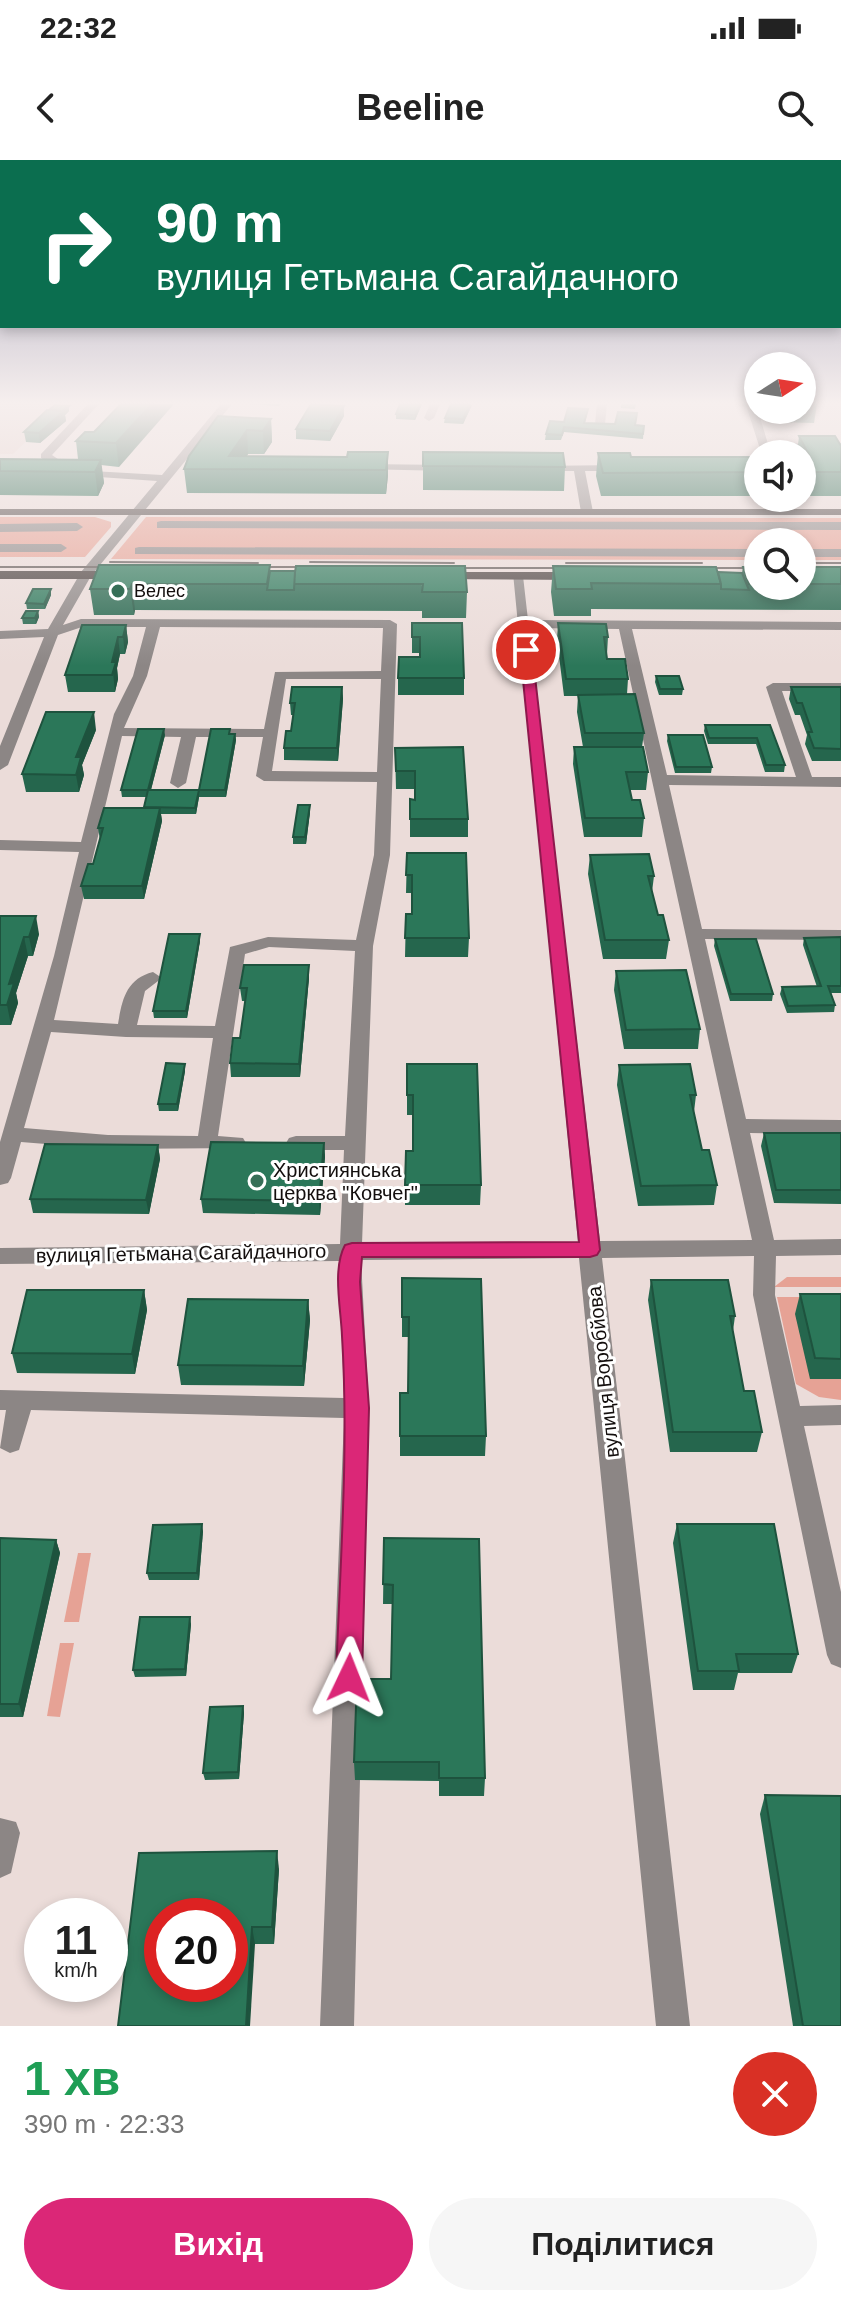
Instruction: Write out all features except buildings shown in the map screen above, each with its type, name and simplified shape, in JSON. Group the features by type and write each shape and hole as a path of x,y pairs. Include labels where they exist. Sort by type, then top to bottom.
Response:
{"main road":[{"path":"0,512 841,512"},
{"path":"0,575 138,575"},
{"path":"424,576 595,576"}],"street":[{"path":"0,765 52,633 85,575 153,491"},
{"path":"583,491 587,512"},
{"path":"161,525 841,526"},
{"path":"0,528 77,527"},
{"path":"0,548 61,548"},
{"path":"139,551 744,553"},
{"path":"816,553 841,553"},
{"name":"вулиця Воробйова","path":"517,576 673,2026"},
{"path":"732,610 736,626"},
{"path":"0,635 52,633 81,623 279,617 390,624 382,855 364,946 349,1282 357,1408 337,2026"},
{"path":"0,1178 43,1025 116,732 140,676 154,623"},
{"path":"523,624 841,626"},
{"path":"625,625 765,1247 764,1295 841,1655"},
{"path":"384,777 264,776 280,675 388,675"},
{"path":"806,782 773,687 841,687"},
{"path":"116,732 271,733"},
{"path":"178,783 189,733"},
{"path":"660,780 841,782"},
{"path":"0,845 89,847"},
{"path":"694,934 841,935"},
{"path":"207,1142 236,951 268,942 364,946"},
{"path":"126,1031 136,987 142,980 153,978"},
{"path":"43,1025 126,1031 225,1032"},
{"path":"738,1126 841,1127"},
{"path":"13,1134 108,1142 355,1143"},
{"name":"вулиця Гетьмана Сагайдачного","path":"0,1256 841,1247"},
{"path":"10,1443 11,1400 357,1408"},
{"path":"792,1416 841,1415"},
{"path":"0,1833 5,1833 0,1862"}],"shaded area":[{"path":"0,517 95,517 111,522 111,527 85,557 0,557"},
{"path":"146,517 841,518 841,560 816,560 816,528 744,528 744,560 111,559"},
{"path":"787,1277 841,1277 841,1287 774,1287"},
{"path":"777,1297 841,1297 810,1378 841,1379 841,1400 819,1397 796,1384"},
{"path":"78,1553 91,1553 79,1622 64,1622"},
{"path":"60,1643 74,1643 60,1717 47,1716"}],"tram line":[{"path":"110,562 258,563"},
{"path":"310,562 454,563"},
{"path":"566,563 702,563"},
{"path":"816,563 841,563"},
{"path":"0,567 120,567"},
{"path":"248,567 320,567"},
{"path":"444,568 576,568"},
{"path":"692,568 744,568"}],"place":[{"name":"Велес","path":"118,591"},
{"name":"Християнська церква \"Ковчег\"","path":"257,1181"}],"route":[{"path":"349,1678 357,1408 349,1282 352,1250 590,1250 526,650"}]}
